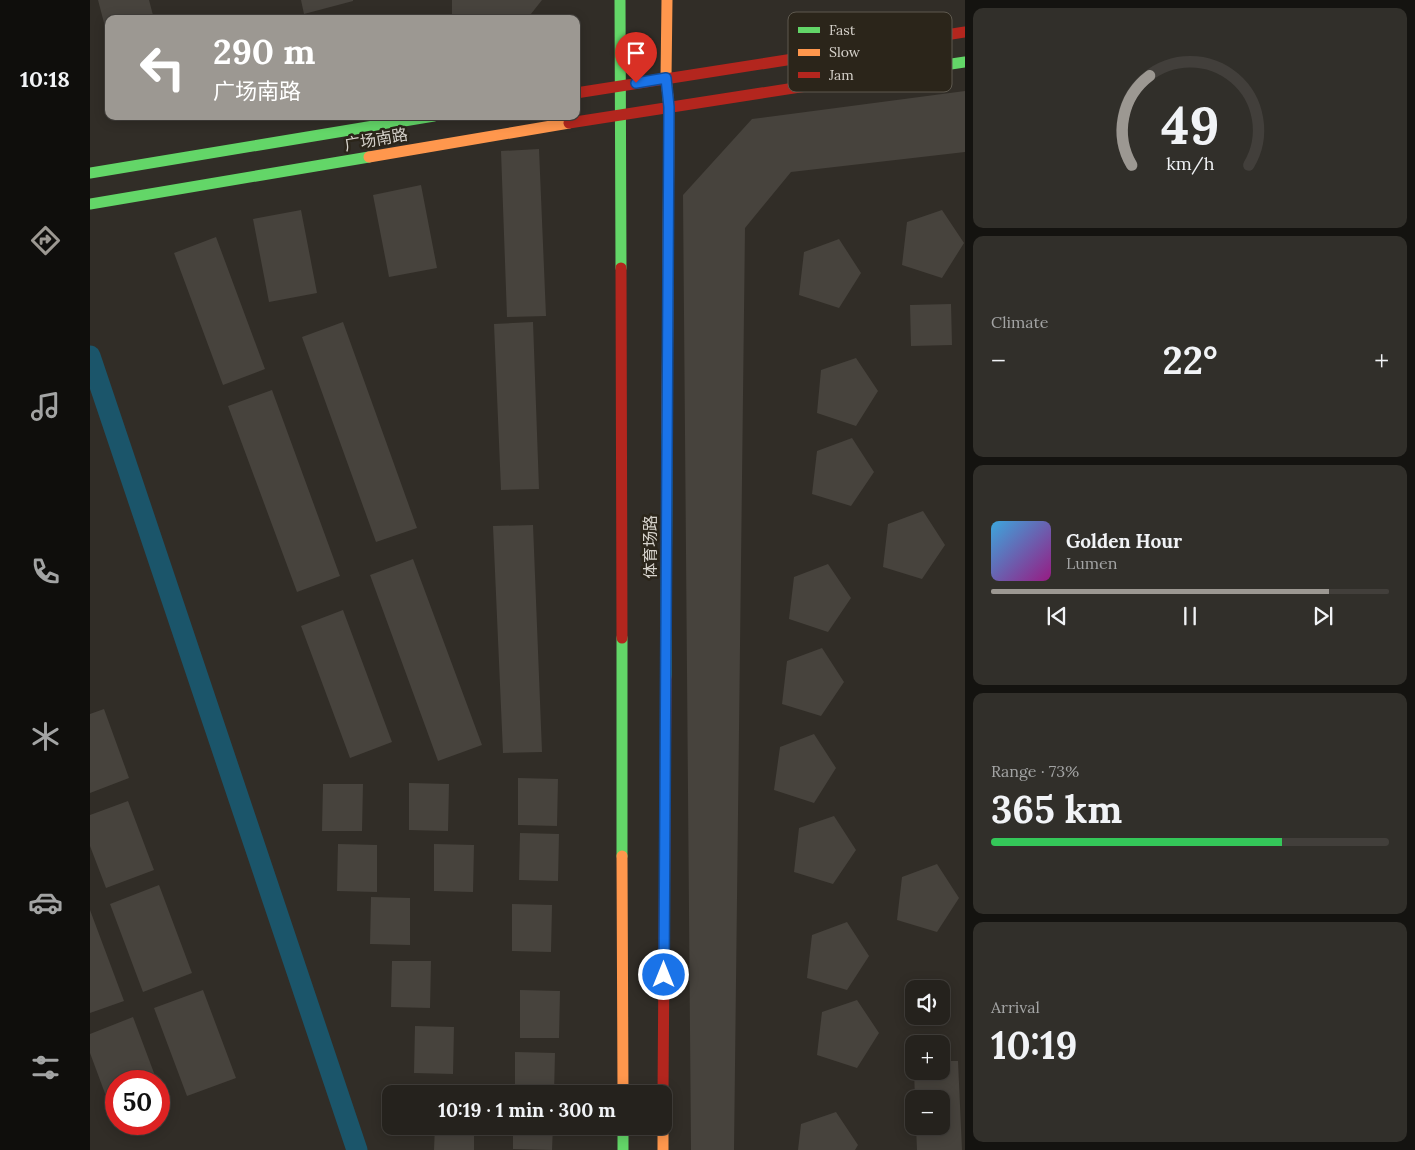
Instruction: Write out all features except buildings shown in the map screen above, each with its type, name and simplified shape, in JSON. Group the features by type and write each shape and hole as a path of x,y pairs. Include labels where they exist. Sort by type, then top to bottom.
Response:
{"main road":[{"path":"620,0 623,1085"},
{"name":"体育场路","path":"663,1085 669,107 666,78 666,0"},
{"path":"952,34 965,32"},
{"path":"580,92 788,59"},
{"name":"广场南路","path":"952,64 965,62"},
{"name":"广场南路","path":"90,204 621,114 788,89"},
{"name":"广场南路","path":"90,173 410,120"},
{"path":"623,1135 623,1150"},
{"path":"662,1150 663,1135"}],"waterway":[{"path":"90,356 357,1150"}],"traffic: fast":[{"path":"620,0 621,268"},
{"path":"952,64 965,62"},
{"path":"90,173 410,120"},
{"path":"90,204 369,157"},
{"path":"666,677 667,432"},
{"path":"622,638 622,856"},
{"path":"623,1135 623,1150"}],"traffic: slow":[{"path":"667,0 666,78 669,107 667,432"},
{"path":"369,157 569,123"},
{"path":"622,856 623,1085"},
{"path":"663,1135 663,1150"}],"traffic: jam":[{"path":"952,34 965,32"},
{"path":"580,92 788,60"},
{"path":"569,123 788,89"},
{"path":"621,268 622,638"},
{"path":"663,1085 666,677"}],"route":[{"path":"636,83 666,78 669,107 664,975"}]}
